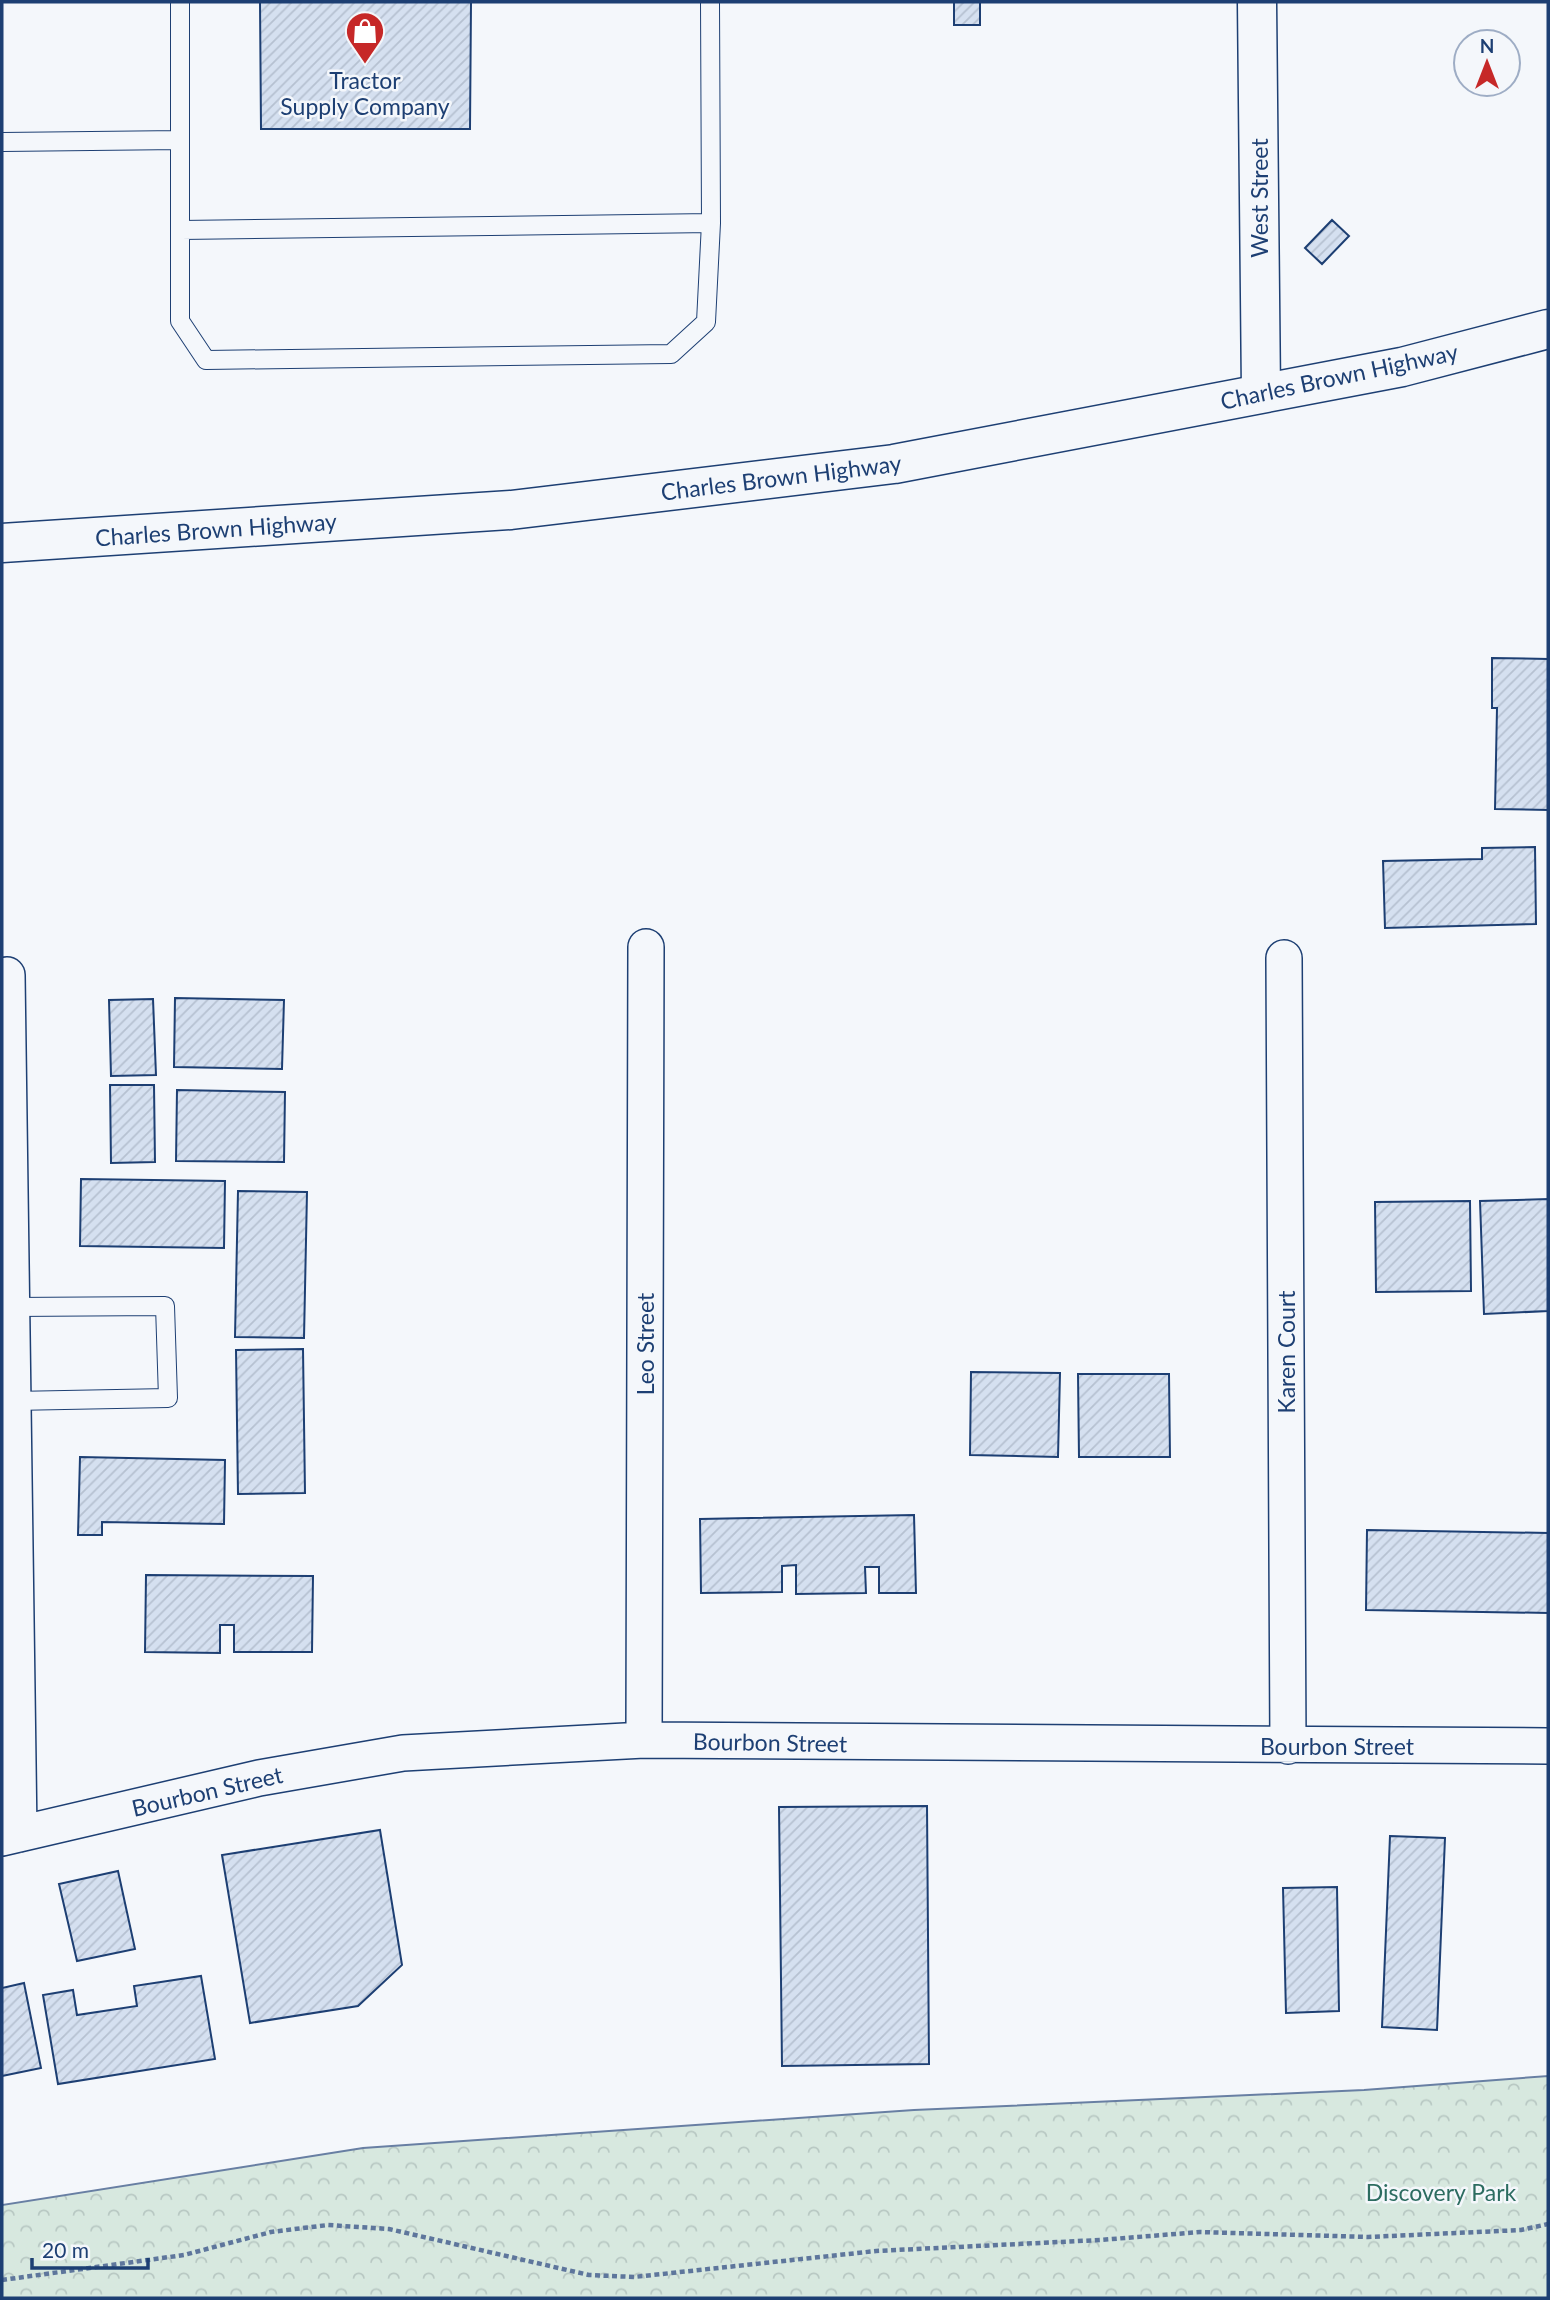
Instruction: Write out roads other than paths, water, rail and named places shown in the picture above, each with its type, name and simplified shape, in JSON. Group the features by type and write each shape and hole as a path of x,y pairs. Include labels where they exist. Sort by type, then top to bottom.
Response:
{"main road":[{"name":"West Street","path":"1257,2 1261,393"},
{"name":"Charles Brown Highway","path":"2,543 511,510 894,464 1402,367 1548,329"}],"street":[{"name":"Leo Street","path":"645,1740 646,947"},
{"name":"Karen Court","path":"1284,958 1288,1746"},
{"path":"7,975 13,1401 10,1836"},
{"name":"Bourbon Street","path":"10,1836 259,1778 403,1752 645,1740 1548,1746"}],"lane":[{"path":"180,2 180,321 206,360 671,354 706,323 711,223 710,2"},
{"path":"2,142 180,140"},
{"path":"181,230 711,223"},
{"path":"12,1307 165,1306 168,1398 13,1401"}],"place":[{"name":"Tractor Supply Company","path":"365,65"}],"park label":[{"name":"Discovery Park","path":"1441,2192"}]}
